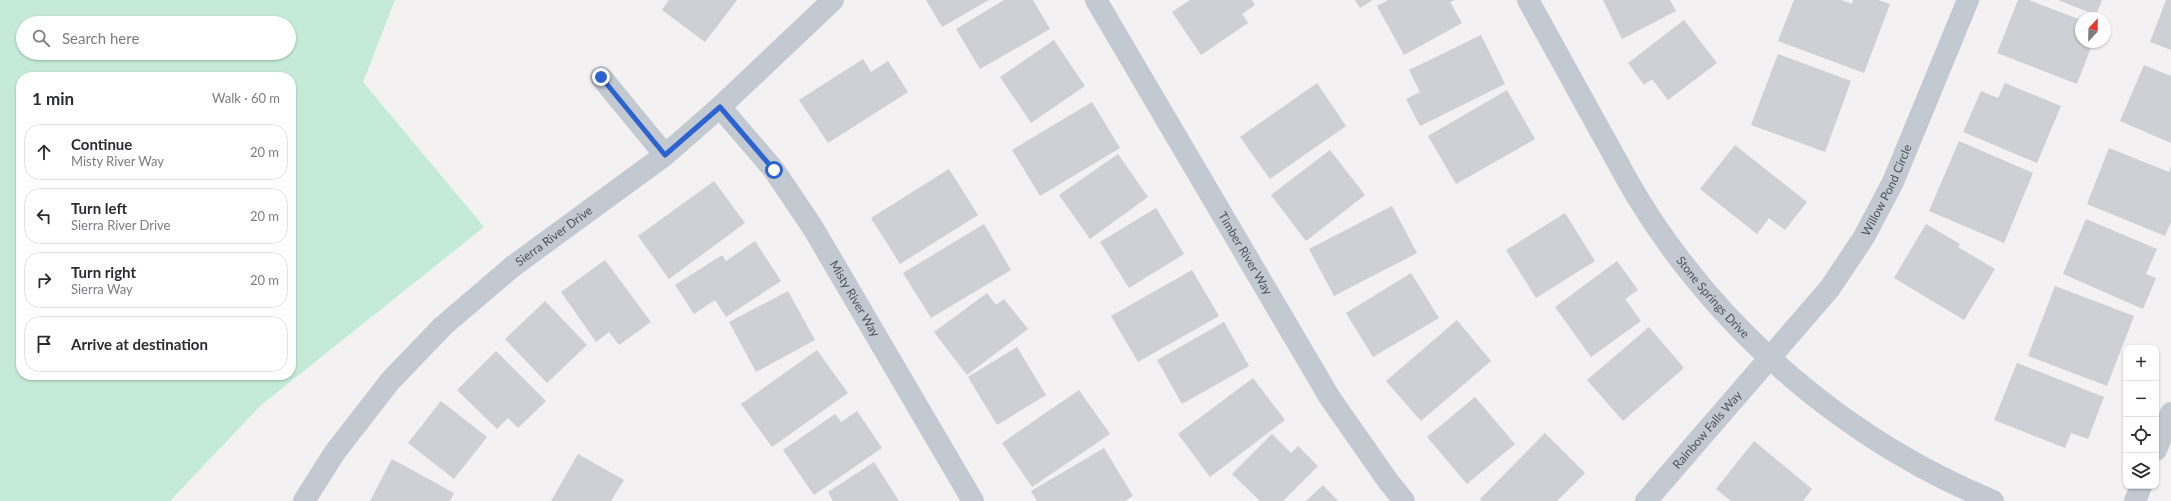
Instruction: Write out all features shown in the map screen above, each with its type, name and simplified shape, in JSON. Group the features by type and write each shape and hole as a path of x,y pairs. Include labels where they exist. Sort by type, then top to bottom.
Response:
{"street":[{"name":"Sierra River Drive","path":"304,501 335,452 387,386 443,326 512,267 665,155 720,107 833,0"},
{"name":"Timber River Way","path":"1096,0 1330,398 1388,481 1404,501"},
{"name":"Stone Springs Drive","path":"1528,0 1639,200 1684,266 1735,325 1814,397 1878,442 1958,487 1993,501"},
{"name":"Willow Pond Circle","path":"1770,358 1830,288 1864,237 1893,182 1968,0"},
{"path":"601,77 665,155"},
{"name":"Misty River Way","path":"720,107 774,170 813,228 973,501"},
{"name":"Rainbow Falls Way","path":"1646,501 1770,358"},
{"path":"2159,443 2171,414"},
{"path":"2135,501 2140,489"}],"green space":[{"path":"0,0 395,0 363,82 484,227 296,377 296,72 16,72 16,380 293,380 260,406 170,501 0,501"}],"building":[{"path":"669,0 737,0 705,42 662,10"},
{"path":"926,0 989,0 942,27"},
{"path":"1004,0 1033,0 1050,29 980,69 956,29"},
{"path":"1190,0 1252,0 1255,5 1242,14 1248,23 1201,55 1172,12"},
{"path":"1355,0 1373,0 1360,8"},
{"path":"1388,0 1455,0 1450,2 1462,23 1404,55 1377,6"},
{"path":"1603,0 1670,0 1676,11 1622,39"},
{"path":"1794,0 1841,0 1852,4 1853,0 1878,0 1890,4 1864,73 1778,41"},
{"path":"2018,0 2029,0 2075,18 2075,48 2091,48 2077,84 1997,53"},
{"path":"2058,0 2102,0 2097,12 2088,12"},
{"path":"2166,0 2171,0 2171,50 2150,42"},
{"path":"1684,20 1717,63 1668,100 1652,79 1644,85 1628,63"},
{"path":"1481,35 1505,84 1420,126 1406,99 1420,92 1409,70"},
{"path":"1054,40 1085,86 1031,123 1000,77"},
{"path":"1778,54 1851,81 1825,152 1751,125"},
{"path":"863,59 871,72 888,61 908,92 828,143 799,100"},
{"path":"2144,65 2171,76 2171,143 2120,121"},
{"path":"1317,83 1346,126 1270,179 1240,137"},
{"path":"2005,83 2061,106 2037,163 1963,132 1981,91 1998,98"},
{"path":"1507,90 1535,139 1456,184 1428,136"},
{"path":"1092,102 1120,148 1040,196 1012,150"},
{"path":"1959,141 2033,173 2004,243 1929,211"},
{"path":"1735,145 1807,202 1785,230 1769,218 1757,234 1700,189"},
{"path":"2109,148 2169,172 2171,166 2171,222 2165,236 2087,204"},
{"path":"1330,150 1365,195 1306,241 1271,195"},
{"path":"1118,154 1148,197 1090,239 1059,195"},
{"path":"949,169 978,215 900,264 871,218"},
{"path":"714,181 745,223 669,279 638,236"},
{"path":"1392,206 1417,253 1334,296 1309,249"},
{"path":"1156,208 1184,254 1129,288 1100,242"},
{"path":"1565,213 1595,261 1536,298 1506,250"},
{"path":"2086,219 2157,249 2146,274 2156,278 2143,309 2063,274"},
{"path":"984,224 1011,270 931,318 903,273"},
{"path":"1926,224 1960,244 1958,247 1995,269 1964,320 1894,278"},
{"path":"755,241 781,281 726,317 715,300 694,314 675,285 722,255 726,261"},
{"path":"605,260 651,322 619,345 609,332 596,342 561,292"},
{"path":"1617,261 1638,290 1625,299 1641,321 1591,357 1555,307"},
{"path":"1192,270 1219,316 1138,362 1111,316"},
{"path":"1411,273 1439,318 1373,357 1346,313"},
{"path":"2055,286 2134,316 2107,386 2028,356"},
{"path":"788,291 815,340 756,372 729,322"},
{"path":"987,293 996,305 1004,299 1028,329 967,375 934,332"},
{"path":"545,301 587,345 547,383 505,339"},
{"path":"1457,320 1491,361 1421,421 1386,381"},
{"path":"1224,322 1249,366 1182,404 1157,360"},
{"path":"1649,327 1684,368 1623,421 1587,380"},
{"path":"1017,347 1046,395 997,425 968,377"},
{"path":"817,350 848,393 772,447 741,404"},
{"path":"496,351 546,401 518,428 508,418 497,429 457,390"},
{"path":"2017,363 2104,397 2088,439 2071,433 2065,448 1994,420"},
{"path":"1253,378 1285,420 1210,477 1178,434"},
{"path":"1079,390 1110,434 1032,487 1002,443"},
{"path":"1475,397 1515,444 1467,484 1427,437"},
{"path":"441,401 487,437 454,479 408,443"},
{"path":"857,411 882,448 814,495 783,450 835,414 841,422"},
{"path":"1545,433 1585,473 1557,501 1482,501 1480,499"},
{"path":"1272,434 1291,453 1298,446 1318,466 1283,501 1260,501 1232,474"},
{"path":"1754,441 1812,489 1803,501 1731,501 1716,489"},
{"path":"1104,448 1133,496 1125,501 1037,501 1031,491"},
{"path":"578,454 624,480 611,501 551,501"},
{"path":"392,459 454,493 450,501 370,501"},
{"path":"874,462 899,501 833,501 828,492"},
{"path":"1323,485 1338,501 1306,501"}],"route":[{"path":"601,77 665,155 720,107 774,170"}]}
